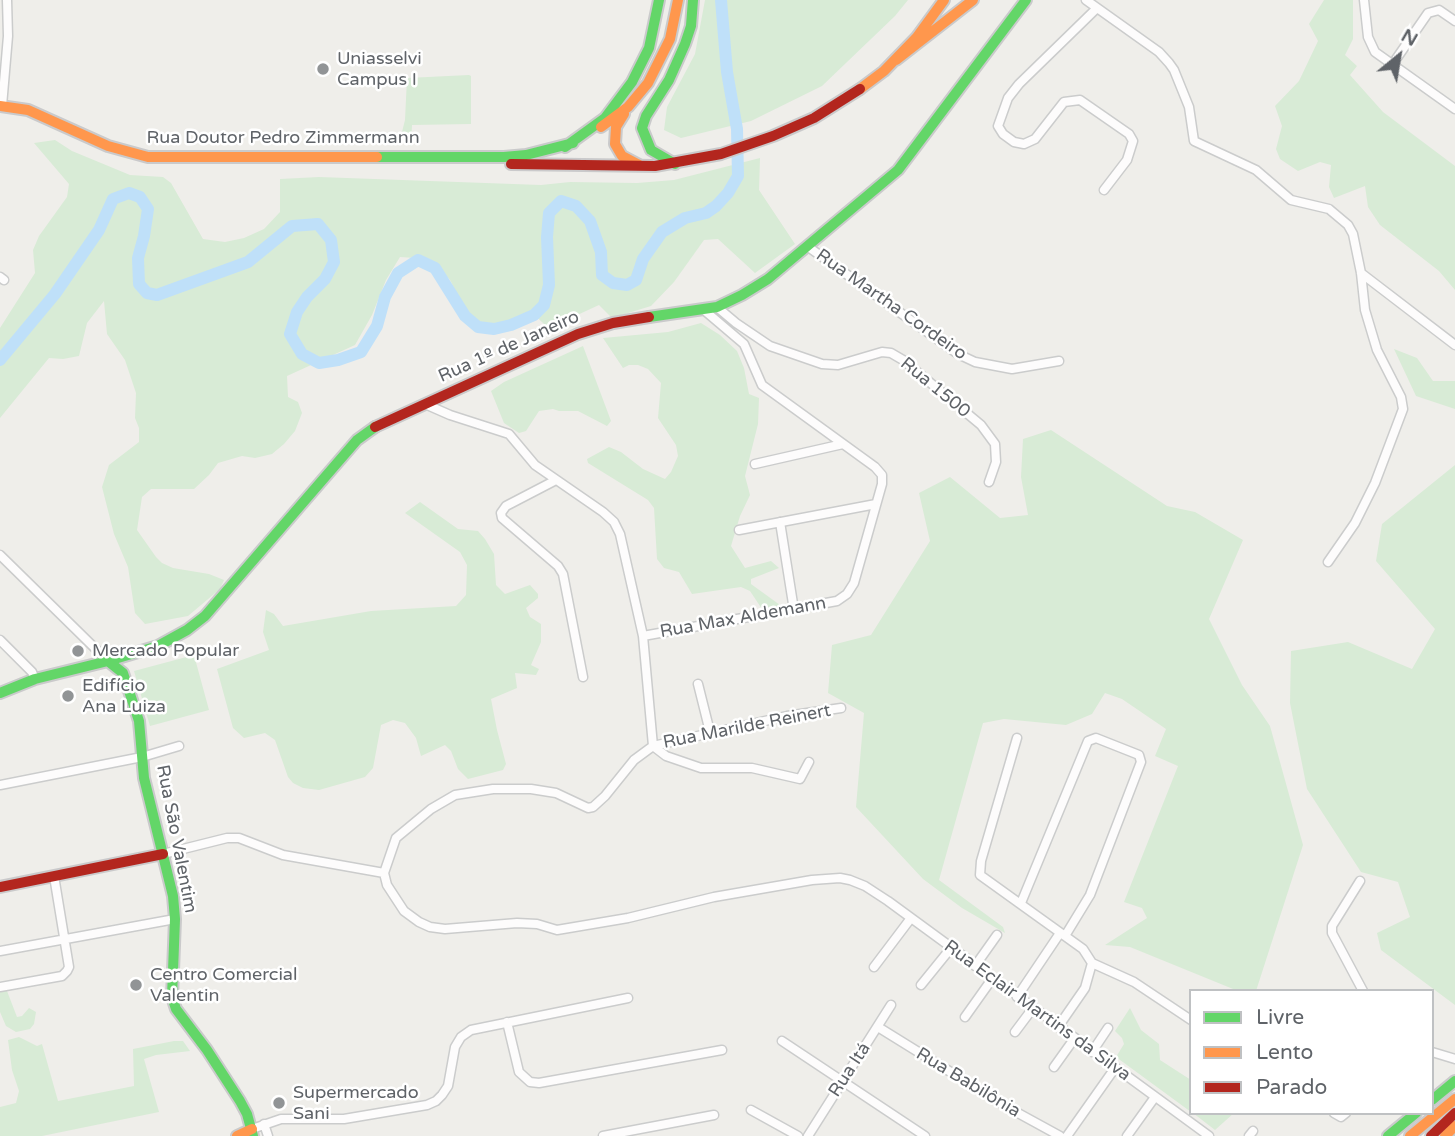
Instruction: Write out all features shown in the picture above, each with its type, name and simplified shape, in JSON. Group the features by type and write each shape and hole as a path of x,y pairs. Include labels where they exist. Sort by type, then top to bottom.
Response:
{"main road":[{"path":"565,147 604,117 632,82 649,48 659,0"},
{"name":"Rua Doutor Pedro Zimmermann","path":"1,106 28,110 107,146 148,157 503,158 526,155 565,147 596,130 628,107 648,82 664,54 674,23 677,0"},
{"path":"675,163 651,150 642,128 646,116 669,80 685,44 691,26 694,0"},
{"name":"Rua Doutor Pedro Zimmermann","path":"448,157 504,163 645,167 721,154 814,118 852,95 896,60 944,0"},
{"path":"896,60 973,0"},
{"name":"Rua 1º de Janeiro","path":"0,693 36,680 142,652 175,637 205,616 357,440 381,423 578,334 613,323 717,307 768,279 898,170 1026,0"},
{"path":"628,107 616,127 615,144 628,161 645,167"},
{"path":"126,678 131,664 142,652"},
{"name":"Rua São Valentim","path":"108,661 120,668 126,678 139,721 147,795 173,896 175,919 172,988 176,1009 228,1083 247,1114 252,1133"},
{"path":"0,887 163,854"},
{"path":"1434,1098 1455,1081"},
{"path":"1410,1136 1455,1098"},
{"path":"1431,1136 1455,1113"},
{"path":"1388,1136 1414,1115"},
{"path":"1398,1136 1405,1122"},
{"path":"1445,1136 1455,1126"},
{"path":"237,1136 252,1133"}],"street":[{"path":"1,106 8,36 7,0"},
{"path":"1086,0 1159,52 1169,63 1189,107 1194,141 1256,170 1291,200 1329,209 1343,220 1353,234 1365,310 1377,350 1401,397 1403,409 1375,483 1355,523 1328,562"},
{"path":"1364,0 1368,37 1375,52 1455,109"},
{"path":"1097,8 1019,84 1008,98 998,126 1003,134 1014,142 1024,144 1035,139 1064,102 1080,100 1129,134 1133,141 1127,160 1104,190"},
{"path":"1392,65 1428,13 1439,10 1455,21"},
{"name":"Rua Martha Cordeiro","path":"807,246 958,354 975,362 1012,369 1059,361"},
{"path":"1361,273 1455,345"},
{"name":"Rua 1500","path":"717,307 770,346 822,364 838,365 882,352 903,359 981,425 995,444 996,463 989,482"},
{"name":"Rua Max Aldemann","path":"643,636 837,601 848,594 853,583 882,484 881,475 875,467 762,385 744,344 704,310"},
{"path":"425,404 450,415 509,433 527,458 614,522 620,534 643,636 653,746 666,756 701,768 752,768 800,779 809,762"},
{"path":"755,464 843,444"},
{"path":"556,480 506,506 501,513 502,518 558,566 563,574 583,677"},
{"path":"739,530 876,504"},
{"path":"780,522 794,610"},
{"path":"0,555 108,661"},
{"path":"0,640 32,672 36,680"},
{"path":"698,684 710,732"},
{"name":"Rua Marilde Reinert","path":"653,746 787,716 841,708"},
{"path":"1017,738 981,861 980,875 1083,949 1092,964 1134,982 1189,1019"},
{"path":"1017,997 1090,895 1141,762 1139,755 1096,738 1088,741 1021,903"},
{"path":"0,785 142,757 179,746"},
{"path":"163,854 227,838 239,838 283,855 384,873 396,838 455,795 493,789 531,789 556,793 583,807 593,807 634,760 653,746"},
{"name":"Rua Eclair Martins da Silva","path":"384,873 387,885 404,911 430,927 445,929 517,923 537,924 557,930 628,918 714,897 812,880 840,878 865,886 911,918 1209,1136"},
{"path":"0,987 65,974 69,967 54,876"},
{"path":"1360,881 1332,926 1332,933 1362,989"},
{"path":"874,967 911,918"},
{"path":"0,951 175,919"},
{"path":"975,966 997,935"},
{"path":"921,985 951,948"},
{"path":"1058,1027 1085,988 1092,964"},
{"path":"965,1017 992,979"},
{"path":"252,1133 264,1124 292,1118 344,1119 427,1105 436,1101 448,1086 455,1047 461,1037 471,1030 628,998"},
{"name":"Rua Itá","path":"808,1136 891,1005"},
{"path":"1016,1032 1032,1008"},
{"path":"507,1023 519,1072 530,1082 539,1083 722,1050"},
{"name":"Rua Babilônia","path":"878,1027 1007,1107 1060,1136"},
{"path":"1092,1052 1108,1028"},
{"path":"1054,1067 1074,1039"},
{"path":"782,1041 925,1136"},
{"path":"1434,1053 1455,1059"},
{"path":"1067,1136 1115,1068"},
{"path":"1127,1136 1156,1097"},
{"path":"751,1111 798,1136"},
{"path":"603,1136 714,1115"},
{"path":"264,1124 268,1136"},
{"path":"1189,1136 1196,1126"}],"green space":[{"path":"705,0 908,0 895,16 822,86 751,121 681,138 664,130 667,107 695,54"},
{"path":"1324,0 1353,0 1353,39 1345,55 1357,66 1350,75 1383,112 1455,166 1455,290 1439,271 1380,225 1368,207 1365,186 1334,198 1329,187 1331,165 1320,162 1298,171 1280,159 1276,149 1282,126 1275,106 1299,81 1318,41 1309,24"},
{"path":"469,75 471,124 412,125 411,146 400,140 405,120 407,78"},
{"path":"55,140 72,151 130,175 163,177 171,183 203,239 225,242 244,238 264,229 280,212 280,179 319,177 541,185 570,182 637,183 674,180 760,158 759,190 795,244 755,273 718,239 704,240 674,282 651,306 612,318 599,305 560,323 555,334 530,311 501,326 476,320 465,310 450,280 430,259 400,257 355,345 287,376 288,397 298,402 302,413 295,431 284,444 272,454 255,458 242,456 218,463 194,489 151,489 142,497 137,530 156,557 173,568 209,574 224,580 220,589 188,616 145,624 135,613 128,567 114,534 102,487 109,465 139,442 139,428 135,418 136,393 125,360 107,334 104,301 87,323 79,356 49,358 0,418 0,328 35,273 33,250 39,236 67,197 69,184 34,143"},
{"path":"701,323 720,335 737,351 744,368 749,394 759,398 758,424 745,476 750,495 731,546 745,568 771,561 779,568 751,579 751,584 780,605 774,611 762,609 750,591 741,587 692,594 679,572 664,568 657,559 654,508 648,500 588,463 587,459 609,447 621,452 643,469 665,479 671,472 678,456 676,445 658,418 661,383 648,369 638,365 623,368 603,338 668,332"},
{"path":"583,346 611,421 607,426 578,411 553,409 539,411 526,431 519,433 504,423 491,391 504,382"},
{"path":"1394,349 1417,358 1433,381 1455,381 1455,409 1416,396"},
{"path":"1051,430 1167,506 1195,512 1243,540 1209,619 1242,685 1270,726 1303,845 1257,989 1233,989 1130,947 1105,945 1147,918 1142,908 1124,902 1178,766 1155,756 1166,729 1122,699 1105,693 1092,714 1066,725 1004,719 983,723 939,880 1003,927 1005,933 962,908 923,879 856,807 864,713 828,693 832,645 871,635 930,541 919,493 950,477 1000,518 1028,515 1021,477 1023,439"},
{"path":"1455,465 1455,1005 1381,950 1377,933 1410,917 1398,882 1361,872 1307,789 1290,703 1291,651 1348,642 1412,669 1435,629 1376,561 1382,524"},
{"path":"420,502 458,529 478,531 494,554 496,585 505,594 530,585 538,594 538,598 526,608 530,617 541,624 541,642 531,665 539,669 536,675 515,673 517,688 491,699 506,764 503,770 468,779 458,769 451,751 445,745 421,756 416,738 405,723 393,720 381,725 373,768 365,777 319,790 303,788 288,777 275,740 265,733 244,738 233,728 217,669 269,650 263,632 266,610 274,614 283,626 371,611 456,606 466,595 467,565 460,552 405,513"},
{"path":"194,655 209,710 150,726 134,671"},
{"path":"0,991 7,991 17,1017 22,1016 29,1008 36,1012 34,1024 30,1029 16,1032 6,1026 0,1012"},
{"path":"1130,1008 1141,1030 1159,1044 1160,1060 1189,1079 1189,1111 1116,1057 1124,1044 1115,1031"},
{"path":"19,1037 37,1046 42,1044 58,1101 134,1086 133,1049 183,1041 190,1051 144,1059 159,1112 42,1136 0,1136 0,1107 16,1103 19,1091 12,1070 8,1040"},
{"path":"1196,1115 1232,1115 1215,1130"}],"waterway":[{"path":"0,360 55,294 99,230 113,199 129,193 140,197 148,209 138,258 139,284 147,293 157,295 248,262 292,226 318,224 331,240 334,262 325,279 297,312 290,334 302,354 319,363 361,352 377,326 385,297 398,273 418,260 435,268 465,316 478,327 494,329 534,315 544,305 549,285 549,213 561,201 576,206 590,221 601,252 602,275 613,283 627,285 636,280 643,259 662,232 685,218 706,213 716,206 738,176 737,129 727,72 721,0"}],"traffic: fast":[{"path":"565,147 605,118 632,82 649,48 659,0"},
{"path":"675,164 651,150 642,128 646,116 669,80 685,44 691,26 693,0"},
{"path":"649,317 717,307 742,295 768,279 898,170 1026,0"},
{"path":"377,157 504,157 526,155 573,143"},
{"path":"108,661 158,646 187,630 205,616 357,440 375,427"},
{"path":"0,693 35,679 108,661 123,673 139,721 144,778 173,896 175,919 172,997 176,1009 240,1101 253,1136"},
{"path":"1434,1098 1455,1081"},
{"path":"1388,1136 1414,1115"}],"traffic: slow":[{"path":"601,127 628,107 648,83 670,39 678,0"},
{"path":"860,89 884,71 917,37 944,0"},
{"path":"896,60 973,0"},
{"path":"0,106 28,110 108,146 148,157 377,157"},
{"path":"624,114 616,127 615,144 622,156 639,165"},
{"path":"1410,1136 1455,1099"},
{"path":"1445,1136 1455,1126"},
{"path":"237,1136 252,1129"}],"traffic: jam":[{"path":"511,164 655,166 721,154 814,118 860,89"},
{"path":"375,427 578,334 613,323 649,317"},
{"path":"0,887 163,854"},
{"path":"1431,1136 1455,1113"}],"place":[{"name":"Uniasselvi Campus I","path":"323,69"},
{"name":"Mercado Popular","path":"78,651"},
{"name":"Edifício Ana Luiza","path":"68,696"},
{"name":"Centro Comercial Valentin","path":"136,985"},
{"name":"Supermercado Sani","path":"279,1103"}]}
